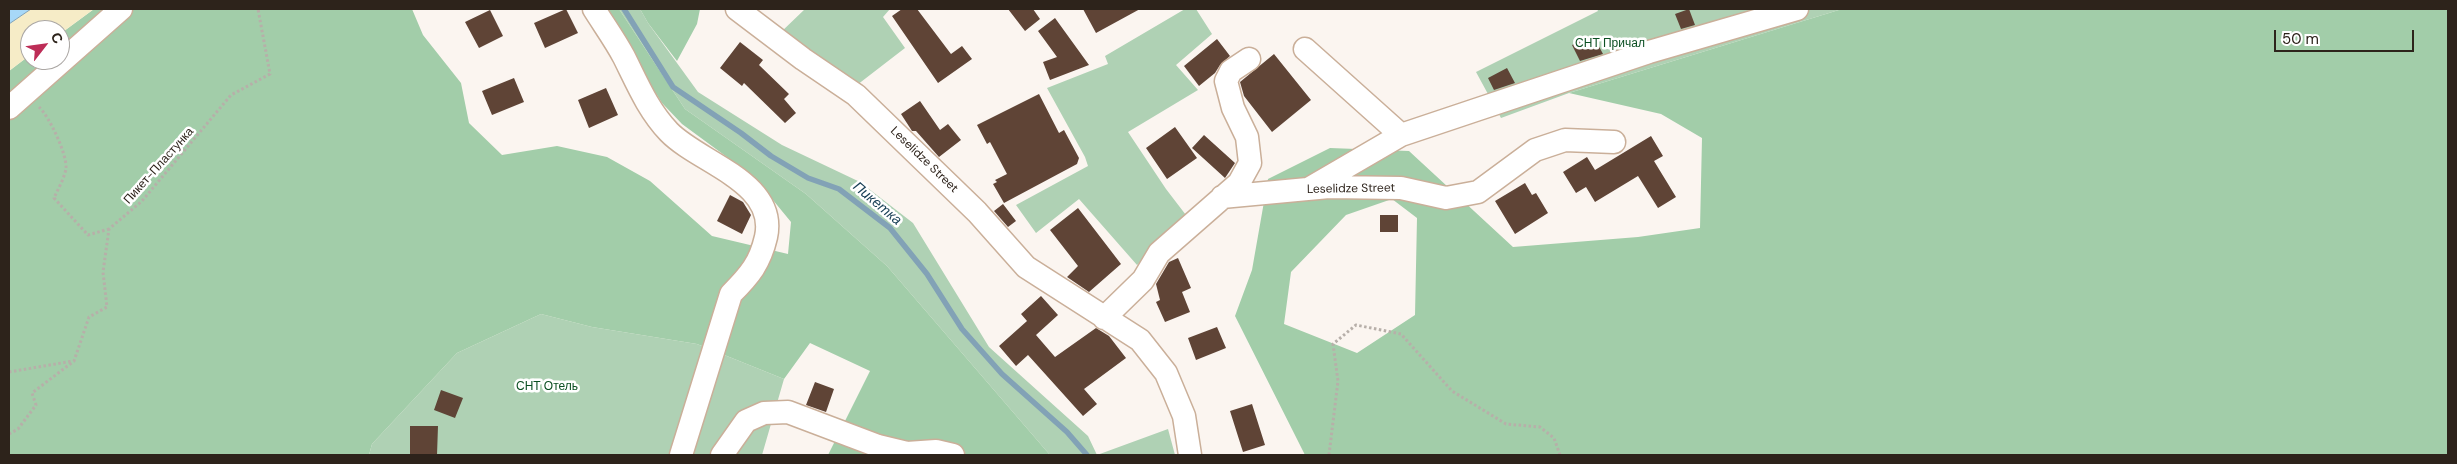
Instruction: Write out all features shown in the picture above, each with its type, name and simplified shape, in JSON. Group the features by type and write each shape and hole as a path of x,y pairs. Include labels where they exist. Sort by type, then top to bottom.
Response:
{"street":[{"path":"16,101 122,9"},
{"path":"594,9 623,55 647,104 670,133 747,185 761,202 768,224 762,253 751,275 731,294 681,455"},
{"name":"Leselidze Street","path":"737,9 803,59 856,95 977,212 1026,267 1140,340 1166,373 1184,416 1190,455"},
{"path":"1310,188 1401,134 1650,52 1797,9"},
{"path":"1305,49 1401,134"},
{"path":"1104,318 1143,280 1159,253 1239,183 1250,163 1247,137 1233,108 1226,81 1232,72 1249,59"},
{"name":"Leselidze Street","path":"1222,197 1329,186 1400,188 1446,198 1478,192 1535,150 1565,140 1614,142"},
{"path":"722,455 746,421 764,413 788,412 878,446 907,453 936,451 953,455"}],"path":[{"name":"Пикет-Пластунка","path":"109,229 142,201 231,95 270,74 258,9"},
{"path":"9,434 18,429 36,404 32,393 74,361 89,317 107,307 103,272 109,229 88,235 54,198 66,167 59,141 44,111 16,101"},
{"path":"1329,455 1338,381 1333,344 1356,326 1400,334 1452,391 1506,424 1540,427 1554,438 1560,455"},
{"path":"9,372 74,361"}],"green space":[{"path":"94,9 412,9 423,35 461,83 469,123 502,155 557,146 607,157 650,181 712,236 788,254 791,222 754,177 682,124 662,103 602,9 619,9 685,109 806,194 887,266 1050,455 828,455 870,371 810,343 784,379 697,344 592,327 541,314 457,353 372,444 369,455 9,455 9,71 20,63 20,70 70,70 70,27"},
{"path":"619,9 640,9 698,92 782,145 860,182 913,223 989,347 1088,436 1097,455 1050,455 887,266 806,194 685,109"},
{"path":"640,9 700,9 697,24 677,61 648,23"},
{"path":"805,9 890,9 883,17 905,48 857,85 780,33"},
{"path":"1185,9 1196,9 1212,34 1176,65 1198,90 1128,132 1166,189 1189,219 1137,265 1079,199 1036,233 1016,205 1088,166 1085,157 1047,88 1108,64 1105,56"},
{"name":"СНТ Причал","path":"1597,9 1842,9 1569,93 1501,118 1476,72 1598,11"},
{"path":"1842,9 2448,9 2448,455 1305,455 1235,316 1252,270 1268,179 1330,148 1409,151 1513,247 1638,237 1700,228 1702,138 1661,114 1569,93","holes":["1392,199 1417,218 1415,315 1357,353 1284,324 1291,272 1346,215"]},
{"name":"СНТ Отель","path":"541,314 592,327 697,344 784,379 762,455 369,455 372,444 457,353"},
{"path":"1168,429 1175,455 1097,455"}],"sand":[{"path":"31,9 94,9 70,27 70,20 20,20 20,63 9,71 9,24"}],"water":[{"path":"9,9 31,9 9,24"}],"building":[{"path":"566,9 578,33 545,48 534,23"},
{"path":"902,9 917,9 951,54 962,46 972,59 938,83 892,16"},
{"path":"1008,9 1033,9 1040,19 1025,31"},
{"path":"1083,9 1140,9 1096,33"},
{"path":"1689,9 1695,25 1681,29 1675,14"},
{"path":"490,10 503,36 479,48 465,22"},
{"path":"1055,18 1089,65 1050,80 1043,62 1057,57 1038,31"},
{"path":"1593,35 1603,54 1580,61 1572,45"},
{"path":"1217,39 1230,56 1220,65 1215,73 1199,86 1184,66"},
{"path":"740,42 763,60 759,65 789,94 784,99 796,113 785,123 744,83 742,86 720,68"},
{"path":"1274,54 1311,100 1272,132 1244,96 1240,82"},
{"path":"1507,68 1515,83 1494,90 1488,78"},
{"path":"514,78 524,102 492,115 482,91"},
{"path":"606,88 618,115 589,128 578,100"},
{"path":"1039,94 1059,133 1064,130 1079,158 1077,164 1004,203 993,184 997,182 995,180 1007,174 990,142 987,144 977,125"},
{"path":"920,101 940,130 948,124 961,140 939,157 916,131 912,131 901,114"},
{"path":"1175,127 1197,158 1167,179 1146,148"},
{"path":"1204,135 1235,163 1225,178 1192,148"},
{"path":"1651,136 1663,156 1654,161 1676,197 1658,208 1638,176 1595,202 1586,187 1576,193 1563,172 1587,157 1595,170"},
{"path":"1525,183 1532,195 1536,193 1548,213 1515,234 1495,201"},
{"path":"730,195 743,202 751,215 742,234 717,221"},
{"path":"1003,204 1016,221 1008,227 994,211"},
{"path":"1078,208 1121,264 1089,292 1067,277 1078,266 1050,230"},
{"path":"1380,215 1398,215 1398,232 1380,232"},
{"path":"1178,258 1191,288 1182,292 1190,312 1165,322 1156,302 1160,300 1156,284 1169,262"},
{"path":"1041,296 1058,315 1036,335 1055,357 1096,328 1109,336 1126,358 1084,389 1097,404 1083,416 1028,355 1016,366 999,346 1027,321 1021,314"},
{"path":"1217,327 1226,348 1196,360 1188,338"},
{"path":"815,382 834,389 826,412 806,405"},
{"path":"441,390 463,398 455,418 434,410"},
{"path":"1252,404 1265,445 1243,452 1230,411"},
{"path":"410,426 438,426 437,455 410,455"}],"waterway":[{"name":"Пикетка","path":"624,9 673,87 741,133 771,156 808,178 839,189 890,228 927,274 962,329 1002,374 1067,432 1087,455"}]}
